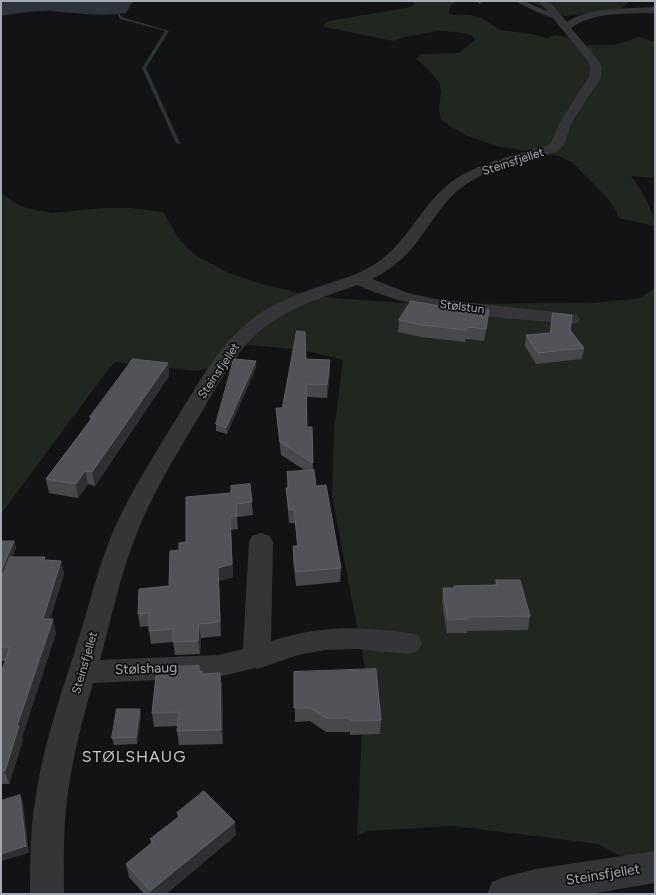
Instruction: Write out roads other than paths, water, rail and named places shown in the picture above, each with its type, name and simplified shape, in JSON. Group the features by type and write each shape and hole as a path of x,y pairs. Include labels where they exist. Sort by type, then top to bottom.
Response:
{"street":[{"name":"Steinsfjellet","path":"47,894 49,825 53,788 82,672 122,541 164,458 202,394 239,340 254,326 273,312 295,302 357,279 384,266 402,252 444,196 455,185 498,164 544,151 557,145 566,122 595,77 596,68 593,60 544,1"},
{"path":"562,22 572,21 586,16 655,10"},
{"name":"Stølstun","path":"357,279 392,294 417,301 446,306 571,319"},
{"path":"256,658 261,542"},
{"name":"Stølshaug","path":"82,672 237,664 304,643 325,639 408,642"},
{"name":"Steinsfjellet","path":"504,894 536,886 655,866"}],"lane":[{"path":"520,1 562,22"}],"waterway":[{"path":"118,14 121,18 167,31 144,68 178,143"}],"district":[{"name":"STØLSHAUG","path":"134,757"}]}
